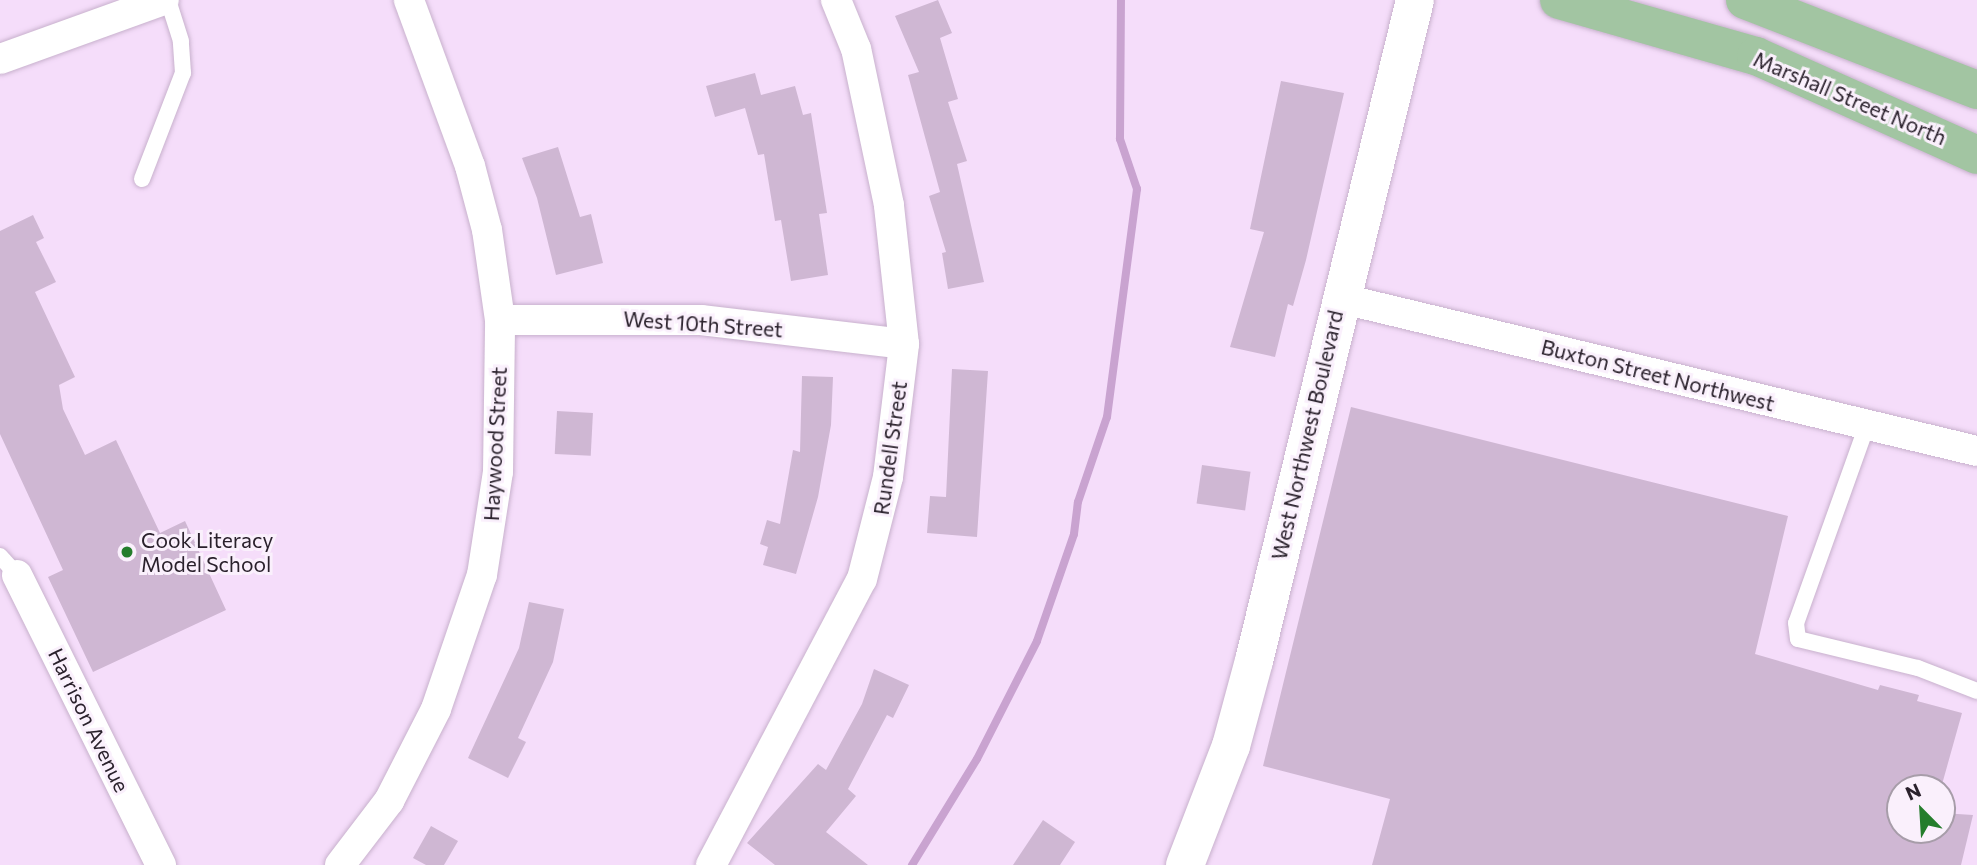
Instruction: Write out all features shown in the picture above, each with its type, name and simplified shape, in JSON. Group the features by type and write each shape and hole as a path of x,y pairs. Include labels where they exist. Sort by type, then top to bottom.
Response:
{"main road":[{"name":"West Northwest Boulevard","path":"1185,865 1231,747 1339,299 1415,0"},
{"name":"Marshall Street North","path":"1559,0 1756,56 1977,155"},
{"path":"1745,0 1977,90"}],"street":[{"path":"0,60 166,0"},
{"name":"Haywood Street","path":"340,865 389,801 436,709 462,644 493,518 500,320 487,230 470,166 409,0"},
{"name":"Rundell Street","path":"711,865 862,579 888,477 904,344 889,205 856,49 836,0"},
{"name":"Buxton Street Northwest","path":"1339,299 1977,451"},
{"name":"West 10th Street","path":"500,320 701,320 904,344"},
{"name":"Harrison Avenue","path":"8,566 161,865"}],"lane":[{"path":"142,179 183,73 181,41 166,0"},
{"path":"1867,425 1796,623 1798,639 1918,668 1977,691"}],"building":[{"path":"938,0 952,33 940,38 958,99 948,102 967,161 957,164 984,282 948,289 942,253 946,252 929,196 940,192 908,75 919,72 895,16"},
{"path":"755,73 761,95 795,86 803,115 811,113 827,213 819,214 828,275 791,281 781,220 775,221 764,154 758,155 745,108 715,117 706,86"},
{"path":"1281,81 1344,93 1306,260 1293,306 1288,304 1275,357 1230,347 1264,232 1250,229"},
{"path":"558,147 580,217 591,214 603,263 556,275 537,198 522,158"},
{"name":"Cook Literacy Model School","path":"33,215 44,238 36,242 56,282 35,292 75,377 59,385 63,409 85,455 116,440 160,533 185,521 226,610 93,672 48,577 63,570 0,434 0,231"},
{"path":"952,369 988,371 977,537 927,533 930,496 946,497"},
{"path":"802,376 833,377 831,425 818,497 796,574 763,565 768,547 760,544 767,520 780,524 793,450 800,452"},
{"path":"1351,407 1788,516 1755,654 1878,690 1880,685 1919,695 1917,701 1962,713 1945,774 1886,774 1886,844 1956,844 1956,814 1973,815 1961,865 1372,865 1390,799 1263,766"},
{"path":"557,411 593,413 591,456 555,454"},
{"path":"1202,465 1251,472 1245,510 1197,504"},
{"path":"529,602 564,609 553,662 518,738 526,742 508,778 468,758 519,648"},
{"path":"874,669 909,685 893,718 887,715 848,789 856,796 826,832 868,865 775,865 747,843 818,764 826,770 862,704"},
{"path":"1043,820 1075,842 1060,865 1013,865"},
{"path":"431,826 458,841 444,865 426,865 413,858"}],"waterway":[{"path":"912,865 977,759 1037,641 1074,534 1078,502 1107,417 1137,189 1120,139 1121,0"}],"place":[{"name":"Cook Literacy Model School","path":"127,552"}]}
